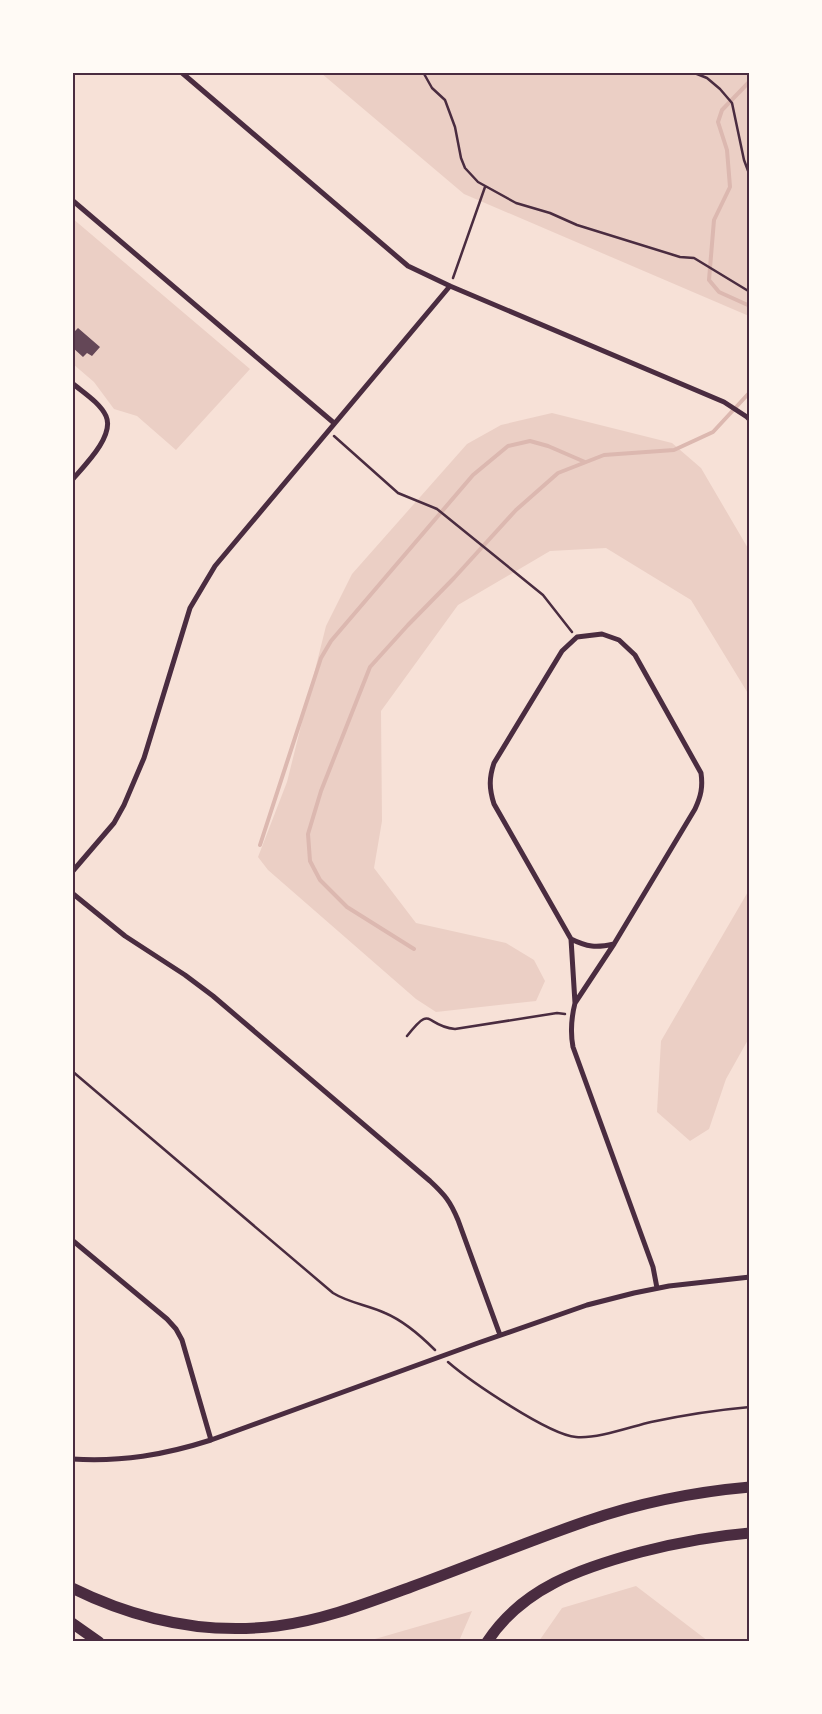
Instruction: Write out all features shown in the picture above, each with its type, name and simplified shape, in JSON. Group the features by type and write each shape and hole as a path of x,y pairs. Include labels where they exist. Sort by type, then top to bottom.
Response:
{"highway":[{"path":"72,1588 126,1611 174,1624 216,1628 277,1626 318,1618 362,1605 564,1529 620,1510 682,1496 750,1487"},
{"path":"486,1642 522,1603 534,1593 564,1577 601,1563 663,1546 750,1533"},
{"path":"72,1623 99,1642"}],"street":[{"path":"181,72 408,266 450,286 724,402 750,420"},
{"path":"72,200 334,423"},
{"path":"72,872 105,834 124,805 144,758 190,608 215,566 450,286"},
{"path":"72,383 97,404 107,417 108,428 103,442 72,480"},
{"path":"575,1003 614,944 696,809 703,786 701,773 635,655 619,640 602,634 577,637 562,651 494,763 490,776 490,790 494,804 571,939 575,1003 570,1022 573,1047 653,1267 657,1288"},
{"path":"72,893 125,936 185,975 213,996 442,1192 451,1202 500,1335"},
{"path":"571,939 584,946 595,947 614,944"},
{"path":"72,1240 167,1319 176,1329 182,1340 211,1440"},
{"path":"72,1459 110,1460 140,1458 168,1453 211,1440 588,1305 657,1288 711,1280 750,1277"}],"path":[{"path":"423,72 432,88 445,100 455,127 461,158 465,168 478,182 516,203 550,213 577,225 680,257 694,258 750,292"},
{"path":"692,72 707,78 732,103 744,160 750,176"},
{"path":"450,286 485,186"},
{"path":"328,431 398,493 437,509 543,595 577,637"},
{"path":"406,1036 425,1017 444,1027 455,1029 557,1012"},
{"path":"72,1071 334,1293 344,1299 391,1316 411,1328 434,1349"},
{"path":"451,1364 469,1379 515,1408 558,1432 572,1437 593,1436 691,1414 750,1407"}],"shaded area":[{"path":"321,73 749,73 749,316 464,194"},
{"path":"72,218 250,369 176,450 137,416 114,409 94,382 73,364"},
{"path":"552,413 672,443 701,468 749,550 749,695 691,600 606,548 550,551 458,605 381,711 382,821 374,868 416,923 506,943 534,960 545,981 536,1001 436,1012 416,999 268,870 258,857 287,782 326,626 352,574 467,444 501,425"},
{"path":"749,890 749,1038 726,1079 709,1129 690,1141 657,1112 661,1041"},
{"path":"636,1586 708,1641 539,1641 562,1608"},
{"path":"472,1611 459,1641 368,1641"}],"building":[{"path":"78,328 100,347 92,356 87,353 83,357 72,347 72,334"}],"waterway":[{"path":"750,81 722,110 718,122 727,150 730,187 714,220 709,280 719,292 750,306"},
{"path":"414,949 347,907 320,880 310,861 308,834 321,791 370,667 516,510 558,473 604,455 674,450 713,432 750,392"},
{"path":"260,845 321,658 331,641 473,475 508,446 530,441 548,446 585,462"}]}
